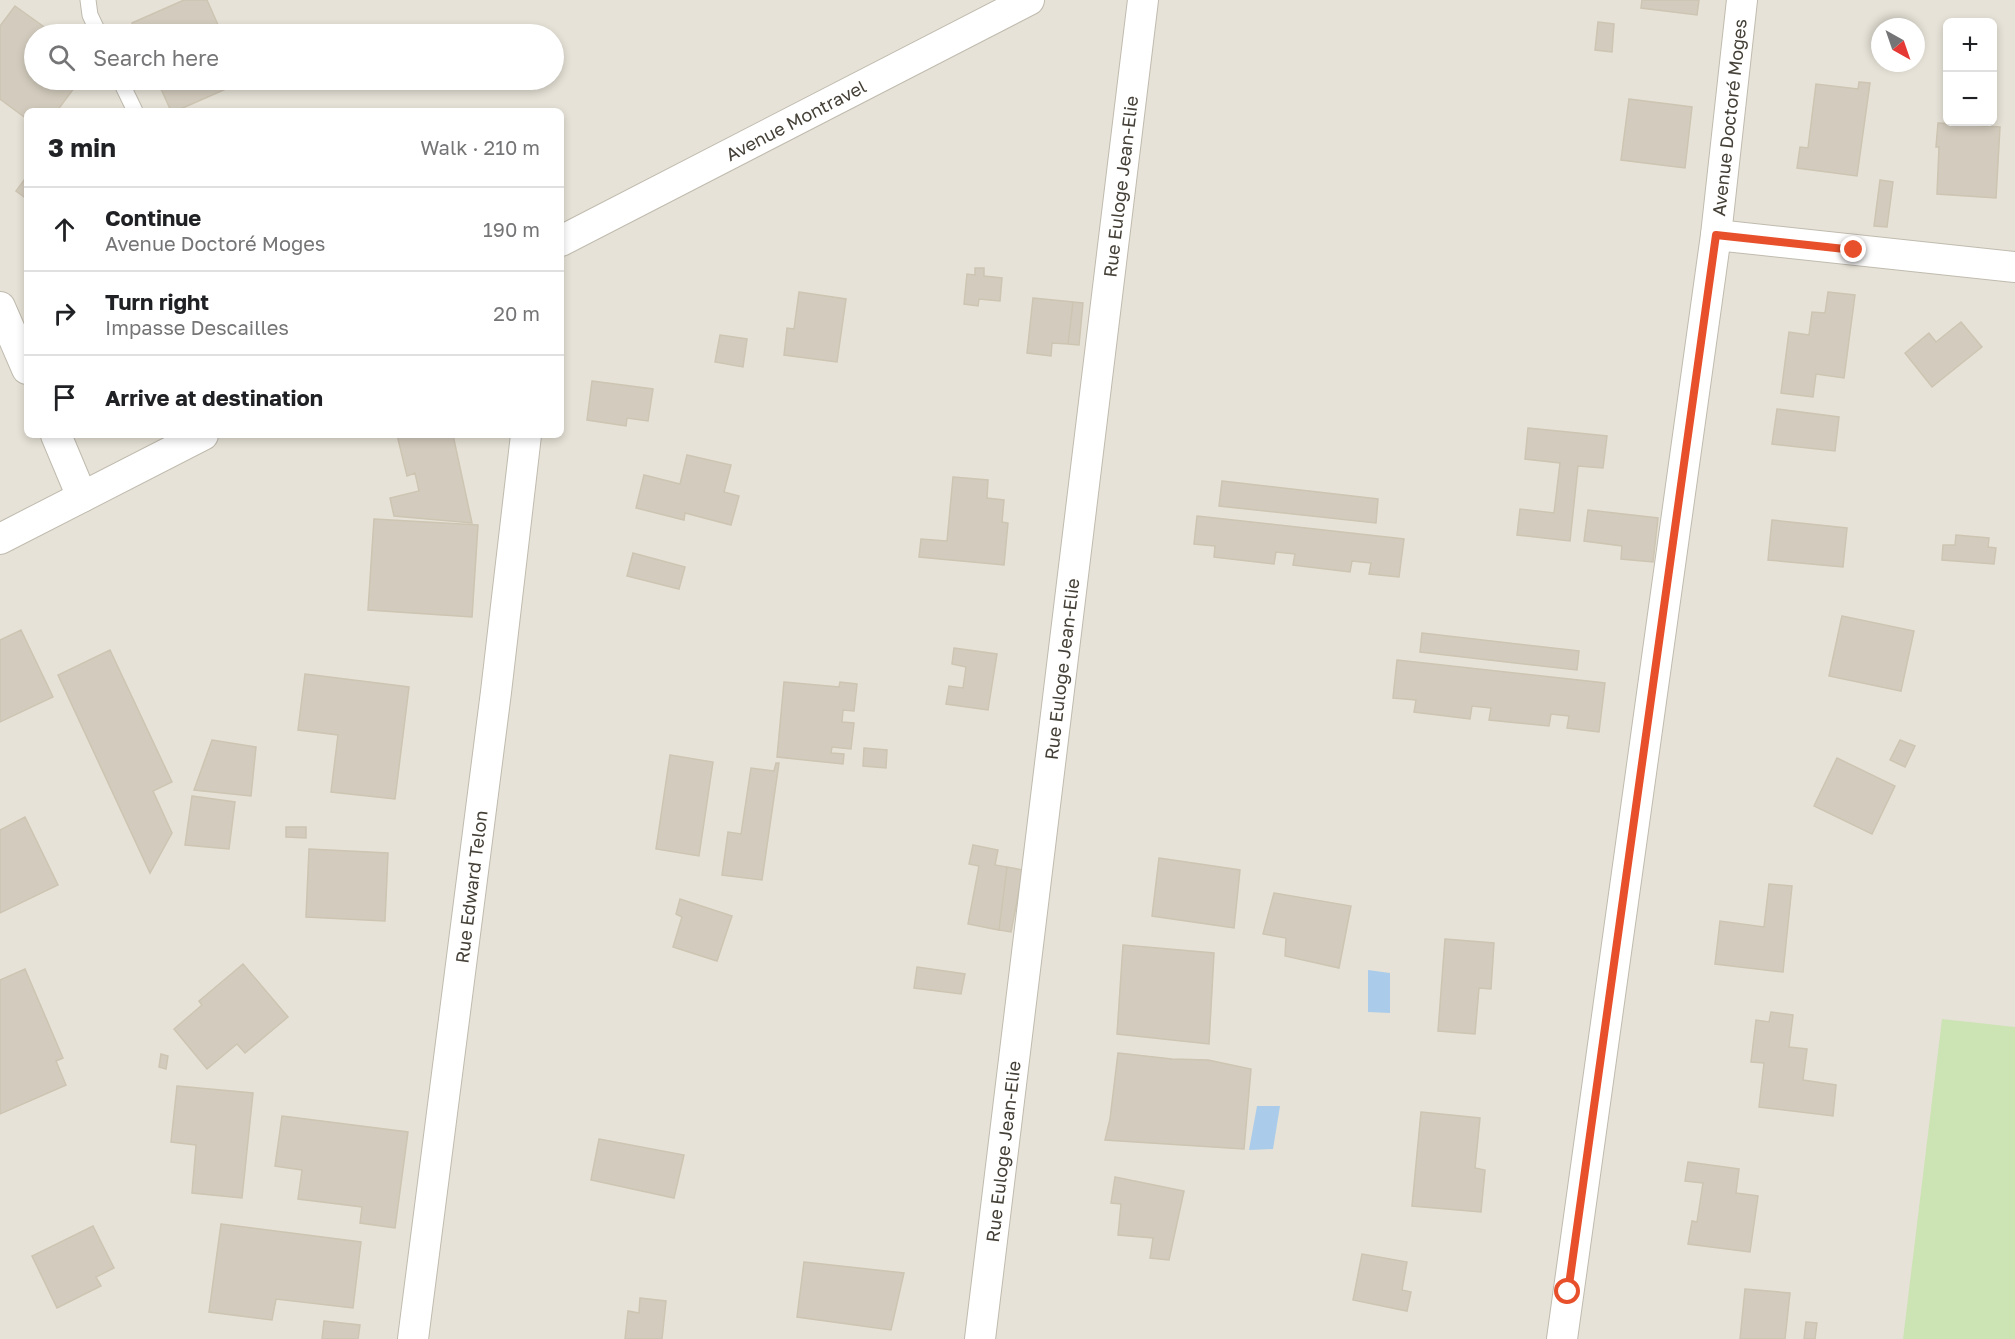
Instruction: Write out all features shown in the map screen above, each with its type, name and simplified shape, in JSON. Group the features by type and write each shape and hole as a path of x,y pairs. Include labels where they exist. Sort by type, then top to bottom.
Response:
{"street":[{"name":"Avenue Montravel","path":"564,239 1029,0"},
{"name":"Rue Euloge Jean-Elie","path":"980,1339 1143,0"},
{"name":"Avenue Doctoré Moges","path":"1562,1339 1716,235 1742,0"},
{"path":"1716,235 2015,267"},
{"path":"0,307 24,362"},
{"path":"57,438 82,497"},
{"path":"0,539 197,438"},
{"name":"Rue Edward Telon","path":"413,1339 496,692 526,438"}],"lane":[{"path":"88,0 90,15 94,24"},
{"path":"125,90 134,108"}],"shaded area":[{"path":"0,0 2015,0 2015,1339 0,1339"}],"green space":[{"path":"1942,1019 2015,1027 2015,1339 1903,1339"}],"water":[{"path":"1368,970 1390,973 1390,1013 1368,1012"},
{"path":"1257,1106 1280,1106 1273,1149 1249,1150"}],"building":[{"path":"184,0 207,0 218,24 132,24"},
{"path":"1642,0 1699,0 1697,15 1641,8"},
{"path":"15,6 40,24 24,24 24,90 73,90 59,108 24,108 24,117 0,99 0,26"},
{"path":"1598,22 1614,24 1612,52 1595,50"},
{"path":"1859,82 1870,83 1857,176 1797,168 1800,147 1808,148 1816,84 1858,89"},
{"path":"162,90 224,90 183,108 170,108"},
{"path":"1629,99 1692,107 1685,168 1621,160"},
{"path":"1938,123 1943,123 1943,126 2000,127 1996,198 1937,194 1939,147 1936,147"},
{"path":"24,180 24,197 16,191"},
{"path":"1880,180 1893,182 1887,227 1874,226"},
{"path":"975,268 984,268 984,276 1002,278 1000,301 979,299 978,306 964,304 967,274 975,275"},
{"path":"799,292 846,299 837,362 784,355 787,328 794,329"},
{"path":"1828,292 1855,295 1844,378 1816,374 1813,397 1781,393 1789,332 1809,335 1812,312 1825,313"},
{"path":"1033,298 1073,302 1068,344 1052,343 1051,356 1027,353"},
{"path":"1073,302 1083,303 1079,345 1068,344"},
{"path":"1961,322 1982,347 1932,387 1905,353 1929,333 1936,342"},
{"path":"720,335 747,339 743,367 715,362"},
{"path":"592,381 653,389 648,421 627,418 626,426 587,420"},
{"path":"1777,409 1839,417 1835,451 1772,444"},
{"path":"1528,428 1607,436 1603,468 1578,466 1570,541 1517,535 1520,509 1554,513 1560,463 1525,459"},
{"path":"398,438 454,438 472,523 394,516 390,498 419,491 415,473 407,476"},
{"path":"687,455 731,465 724,492 739,496 731,525 685,513 684,520 636,508 644,475 680,484"},
{"path":"953,477 988,480 987,498 1004,500 1002,522 1008,523 1004,565 919,557 921,539 947,541"},
{"path":"1222,481 1378,499 1376,523 1219,506"},
{"path":"1588,510 1658,518 1653,562 1621,559 1622,546 1584,541"},
{"path":"1197,516 1404,539 1399,577 1369,574 1371,563 1352,561 1350,572 1293,565 1295,554 1276,552 1274,564 1214,557 1215,546 1194,544"},
{"path":"374,519 478,525 472,617 368,610"},
{"path":"1772,520 1847,528 1843,567 1768,560"},
{"path":"1956,535 1989,538 1988,547 1996,548 1994,564 1942,560 1943,545 1955,545"},
{"path":"633,553 685,567 679,589 627,576"},
{"path":"1842,616 1914,631 1901,691 1829,676"},
{"path":"21,630 53,697 0,722 0,640"},
{"path":"1422,633 1579,651 1577,670 1420,652"},
{"path":"954,648 997,654 988,710 946,704 949,686 963,688 966,667 952,664"},
{"path":"110,650 172,782 153,791 172,833 150,873 58,675"},
{"path":"1397,660 1605,683 1599,732 1567,728 1569,716 1551,714 1549,726 1489,720 1491,708 1472,706 1470,719 1414,712 1416,700 1393,698"},
{"path":"305,674 409,687 395,799 331,792 338,735 298,730"},
{"path":"784,682 839,687 840,682 857,684 854,711 843,710 842,722 854,723 851,749 832,747 831,753 844,754 843,764 777,757"},
{"path":"212,740 256,747 251,796 194,790"},
{"path":"1900,740 1915,746 1905,767 1890,760"},
{"path":"864,748 887,750 886,768 863,766"},
{"path":"670,755 713,762 699,856 656,849"},
{"path":"1837,758 1895,786 1872,834 1814,806"},
{"path":"776,763 779,763 762,880 722,875 728,832 741,834 751,768 774,771"},
{"path":"192,796 235,802 229,849 185,845"},
{"path":"25,817 58,885 0,913 0,830"},
{"path":"286,827 306,827 306,838 286,837"},
{"path":"973,845 998,850 995,865 1007,867 999,930 968,924 979,866 969,864"},
{"path":"309,849 388,853 385,921 306,917"},
{"path":"1159,858 1240,870 1234,928 1152,916"},
{"path":"1007,867 1023,870 1011,932 999,930"},
{"path":"1769,884 1792,886 1783,972 1715,964 1720,921 1764,927"},
{"path":"1274,893 1351,906 1339,968 1285,956 1286,938 1263,934"},
{"path":"680,899 732,916 717,961 673,947 682,917 676,914"},
{"path":"1445,939 1494,943 1491,989 1479,988 1475,1034 1438,1031"},
{"path":"1123,945 1214,953 1209,1044 1117,1034"},
{"path":"243,964 288,1017 245,1053 237,1044 207,1069 174,1029 202,1005 199,1001"},
{"path":"917,967 965,974 961,994 914,988"},
{"path":"25,969 63,1058 56,1061 66,1085 0,1114 0,980"},
{"path":"1771,1012 1793,1015 1789,1047 1807,1049 1803,1080 1836,1085 1833,1116 1759,1107 1764,1063 1751,1062 1756,1020 1769,1022"},
{"path":"1118,1053 1208,1060 1251,1069 1244,1149 1105,1140 1110,1119"},
{"path":"161,1054 168,1056 166,1069 159,1067"},
{"path":"177,1086 253,1093 242,1198 192,1193 196,1145 171,1142"},
{"path":"1421,1112 1480,1118 1475,1168 1485,1170 1481,1212 1412,1206"},
{"path":"282,1116 408,1132 395,1228 360,1223 362,1207 298,1199 302,1170 275,1166"},
{"path":"599,1139 684,1155 674,1198 591,1180"},
{"path":"1688,1162 1739,1169 1736,1193 1758,1196 1750,1252 1688,1244 1692,1221 1697,1222 1703,1183 1685,1181"},
{"path":"1115,1177 1184,1191 1169,1260 1150,1258 1153,1238 1118,1235 1121,1204 1111,1203"},
{"path":"221,1224 361,1242 353,1308 276,1299 272,1320 209,1312"},
{"path":"93,1226 114,1268 96,1277 101,1286 57,1308 32,1256"},
{"path":"1362,1254 1407,1262 1402,1290 1411,1292 1407,1311 1353,1300"},
{"path":"804,1262 904,1273 891,1330 797,1317"},
{"path":"1745,1289 1790,1293 1785,1339 1740,1339"},
{"path":"640,1298 666,1301 662,1339 625,1339 628,1311 639,1313"},
{"path":"324,1321 360,1325 358,1339 322,1339"},
{"path":"1806,1322 1817,1323 1815,1339 1804,1339"}],"route":[{"path":"1568,1292 1716,235 1854,250"}]}
